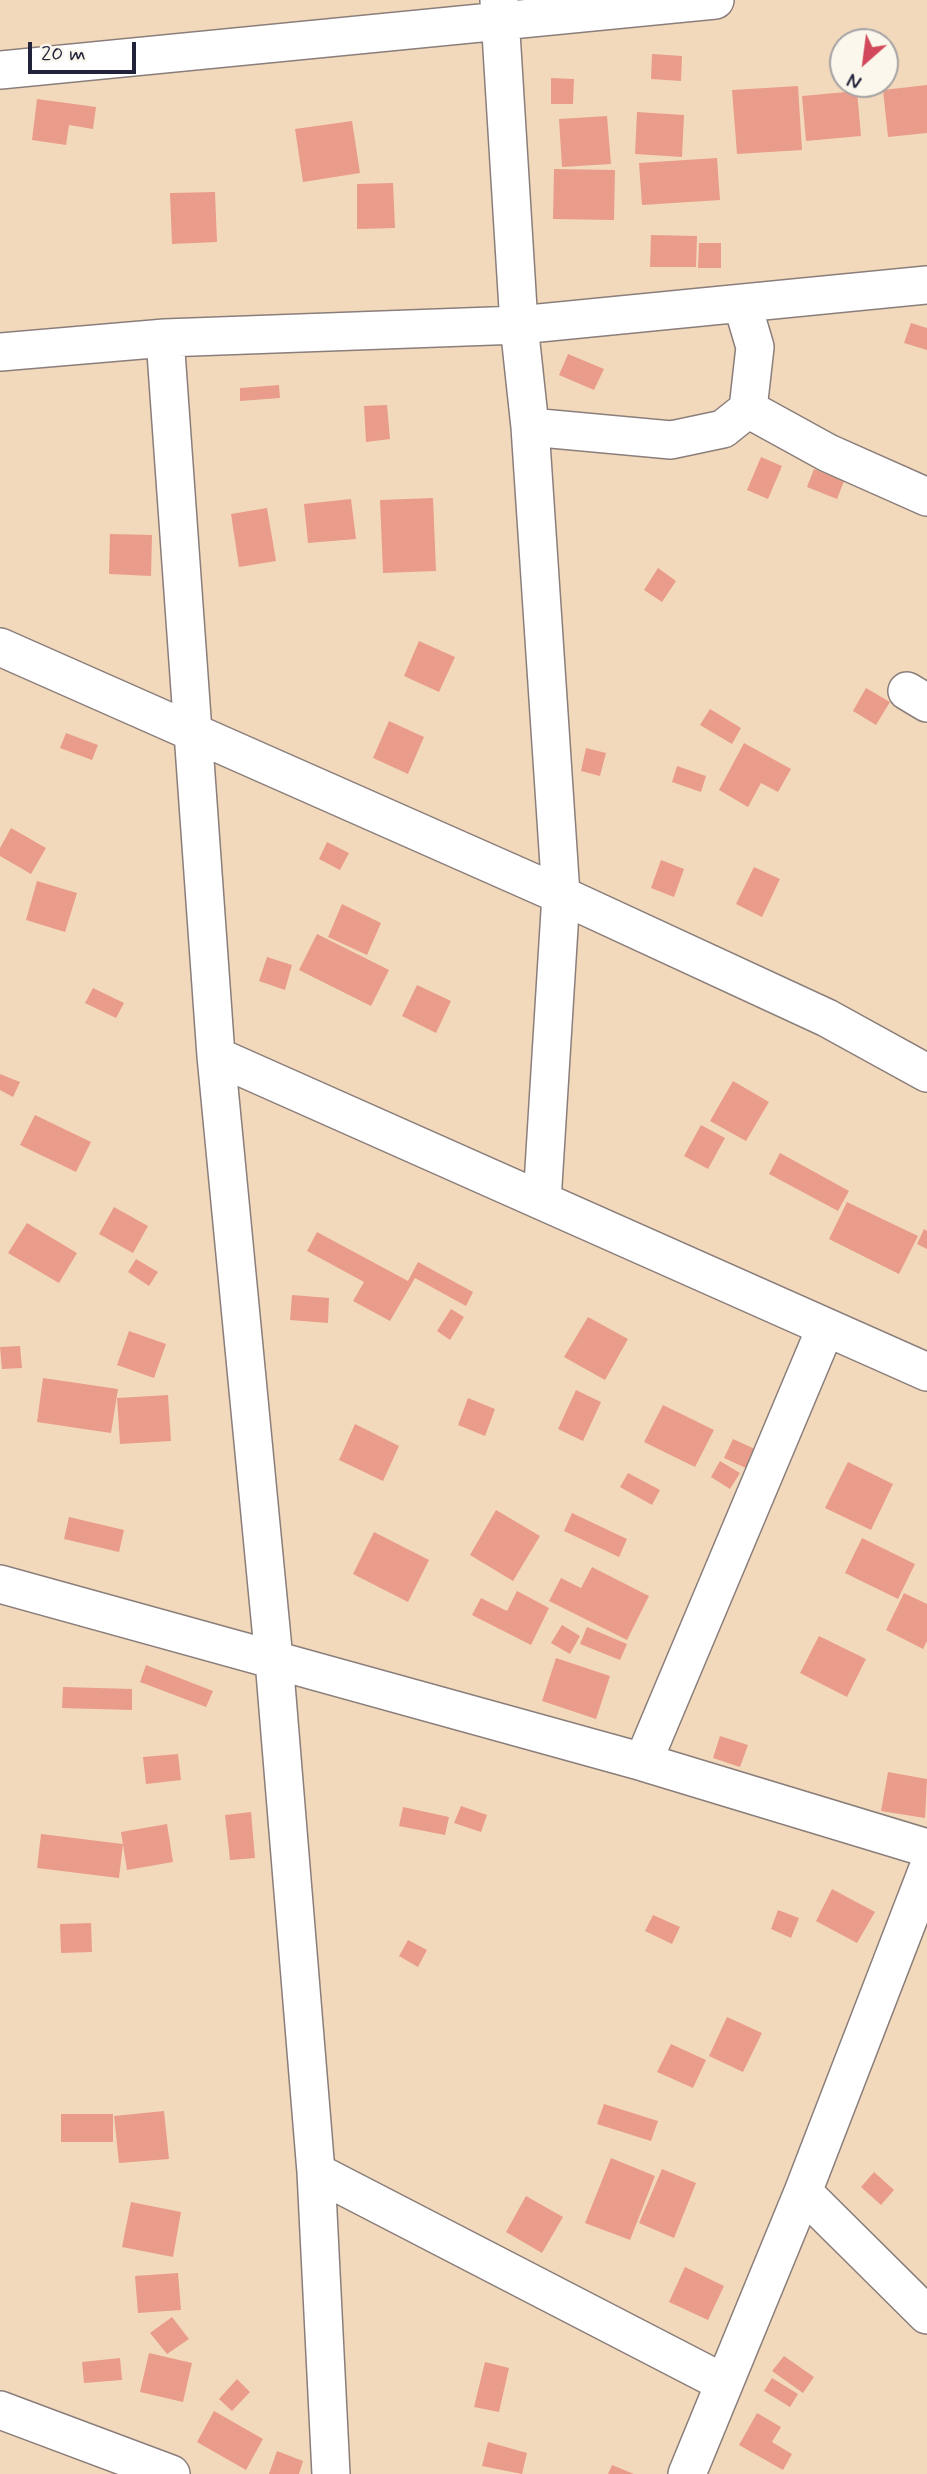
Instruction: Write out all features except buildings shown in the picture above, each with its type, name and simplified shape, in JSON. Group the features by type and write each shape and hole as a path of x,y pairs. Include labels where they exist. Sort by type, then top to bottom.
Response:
{"street":[{"path":"0,70 501,10 715,0"},
{"path":"501,10 519,325 530,427 561,895 542,1201"},
{"path":"0,352 165,338 519,325 927,285"},
{"path":"530,427 671,440 723,429 748,409 755,347 742,303"},
{"path":"165,338 216,1056 274,1660 316,2172 331,2474"},
{"path":"748,409 828,453 927,497"},
{"path":"0,647 561,895 827,1018 927,1073"},
{"path":"216,1056 927,1372"},
{"path":"643,1762 826,1327"},
{"path":"0,1584 643,1762 927,1848"},
{"path":"687,2474 803,2192 927,1871"},
{"path":"316,2172 724,2383"},
{"path":"803,2192 927,2315"},
{"path":"0,2410 171,2474"}]}
